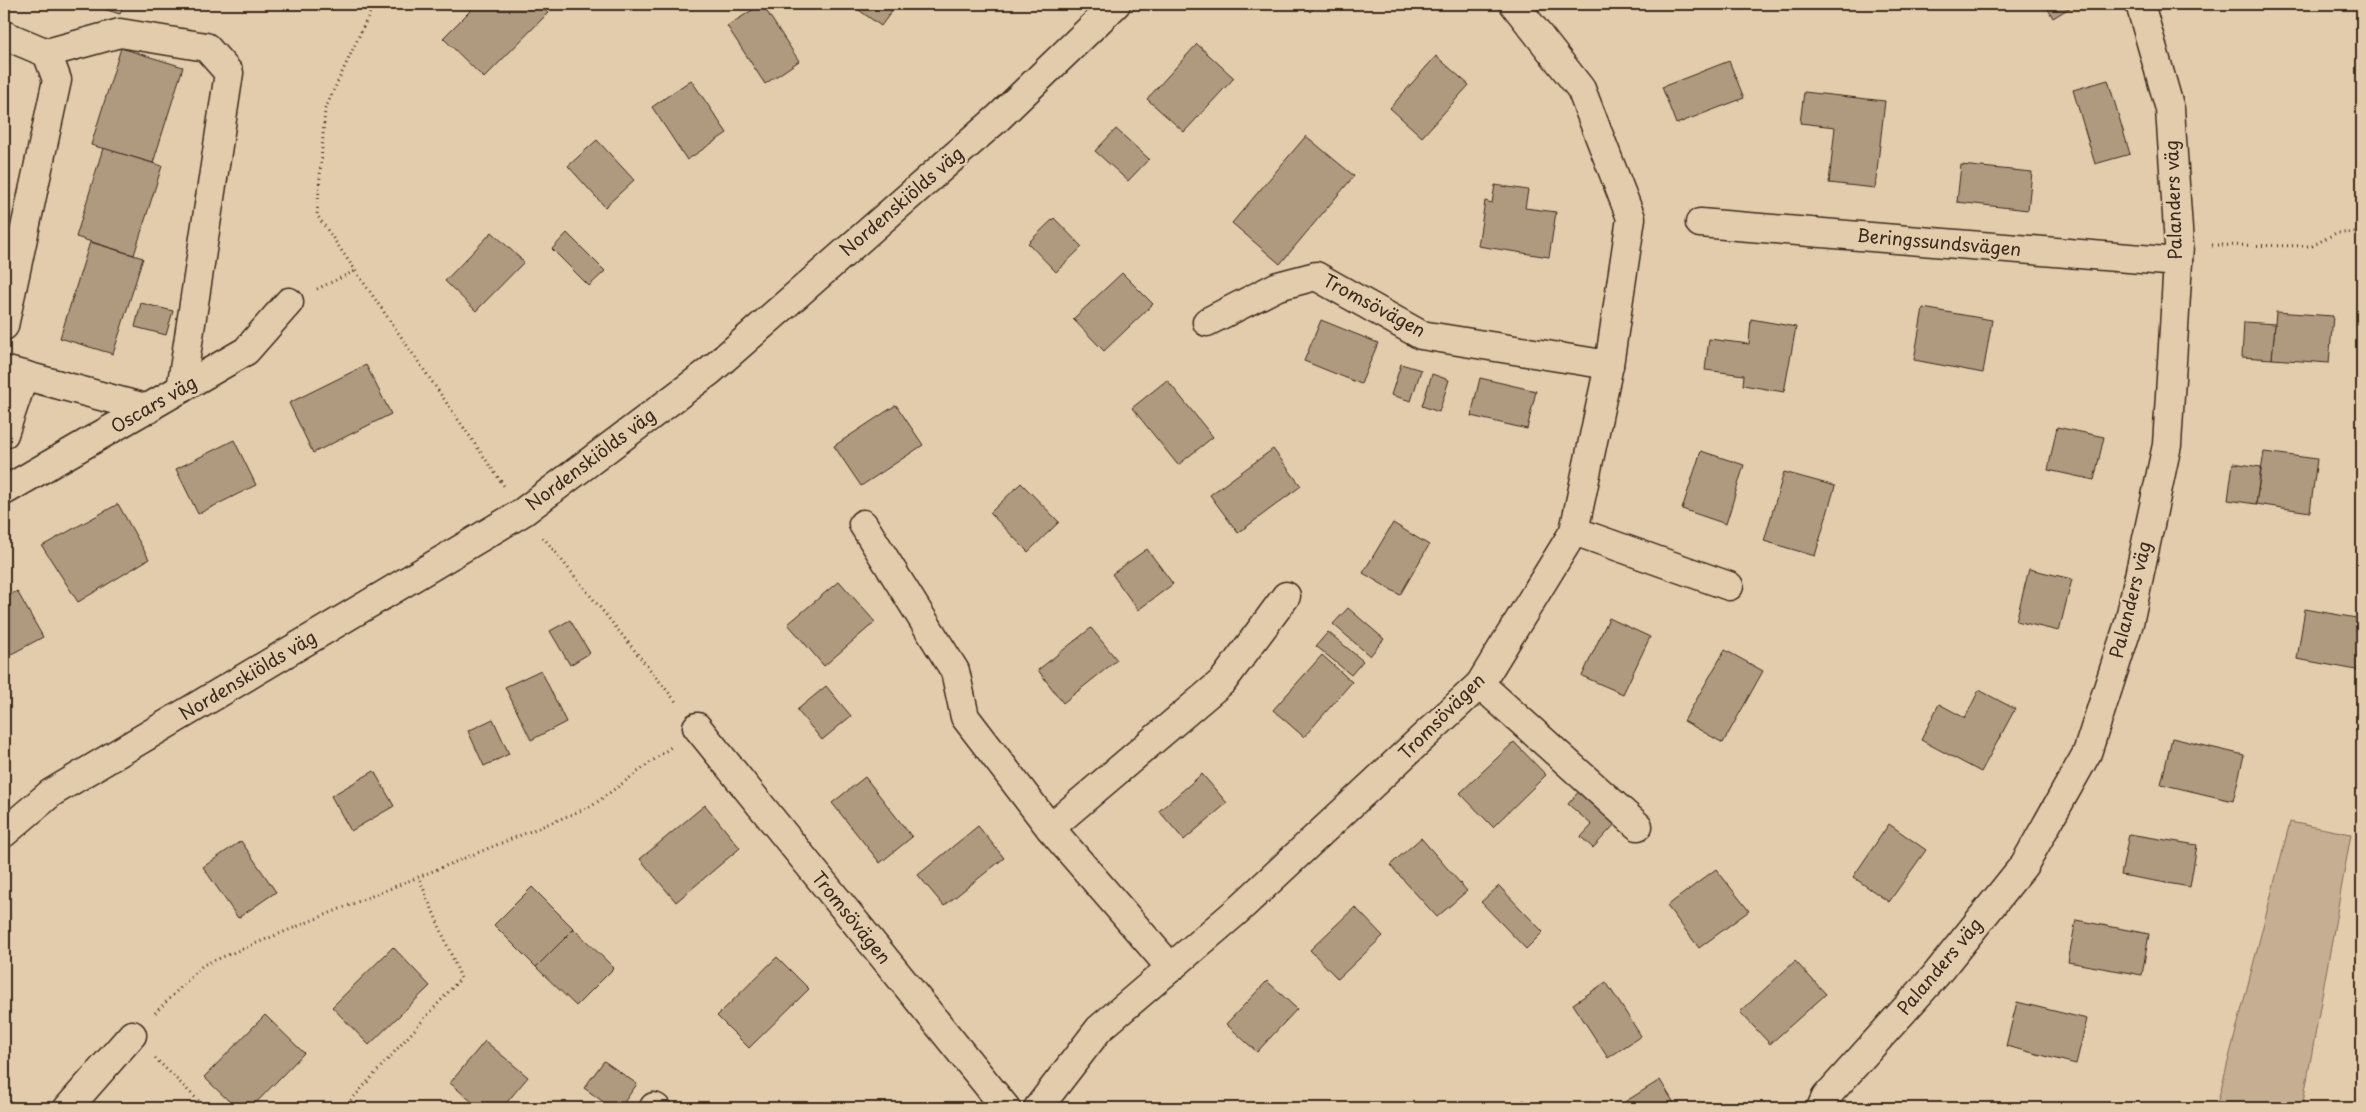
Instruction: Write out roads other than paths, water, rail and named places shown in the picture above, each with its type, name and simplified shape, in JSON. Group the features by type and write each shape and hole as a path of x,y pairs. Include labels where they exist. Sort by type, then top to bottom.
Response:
{"street":[{"name":"Nordenskiölds väg","path":"4,833 51,793 523,512 710,371 998,118 1116,4"},
{"name":"Tromsövägen","path":"1038,1108 1099,1029 1237,911 1480,684 1574,531 1609,365 1631,218 1581,88 1514,4"},
{"name":"Palanders väg","path":"1821,1108 1826,1097 1935,976 2024,866 2087,753 2129,623 2166,445 2178,254 2170,109 2140,4"},
{"path":"4,35 47,53 120,33 206,47 229,74 181,389"},
{"path":"4,326 57,80 47,53"},
{"name":"Beringssundsvägen","path":"1700,223 2178,254"},
{"name":"Tromsövägen","path":"1207,322 1278,286 1316,276 1421,335 1609,365"},
{"name":"Oscars väg","path":"4,491 149,409 246,351 289,302"},
{"path":"4,434 14,372 149,409"},
{"path":"863,524 955,671 964,716 1050,828 1171,968"},
{"path":"1574,531 1729,586"},
{"path":"1050,828 1223,681 1286,596"},
{"path":"1480,684 1638,826"},
{"name":"Tromsövägen","path":"697,727 1006,1108"},
{"path":"68,1108 132,1035"}]}
